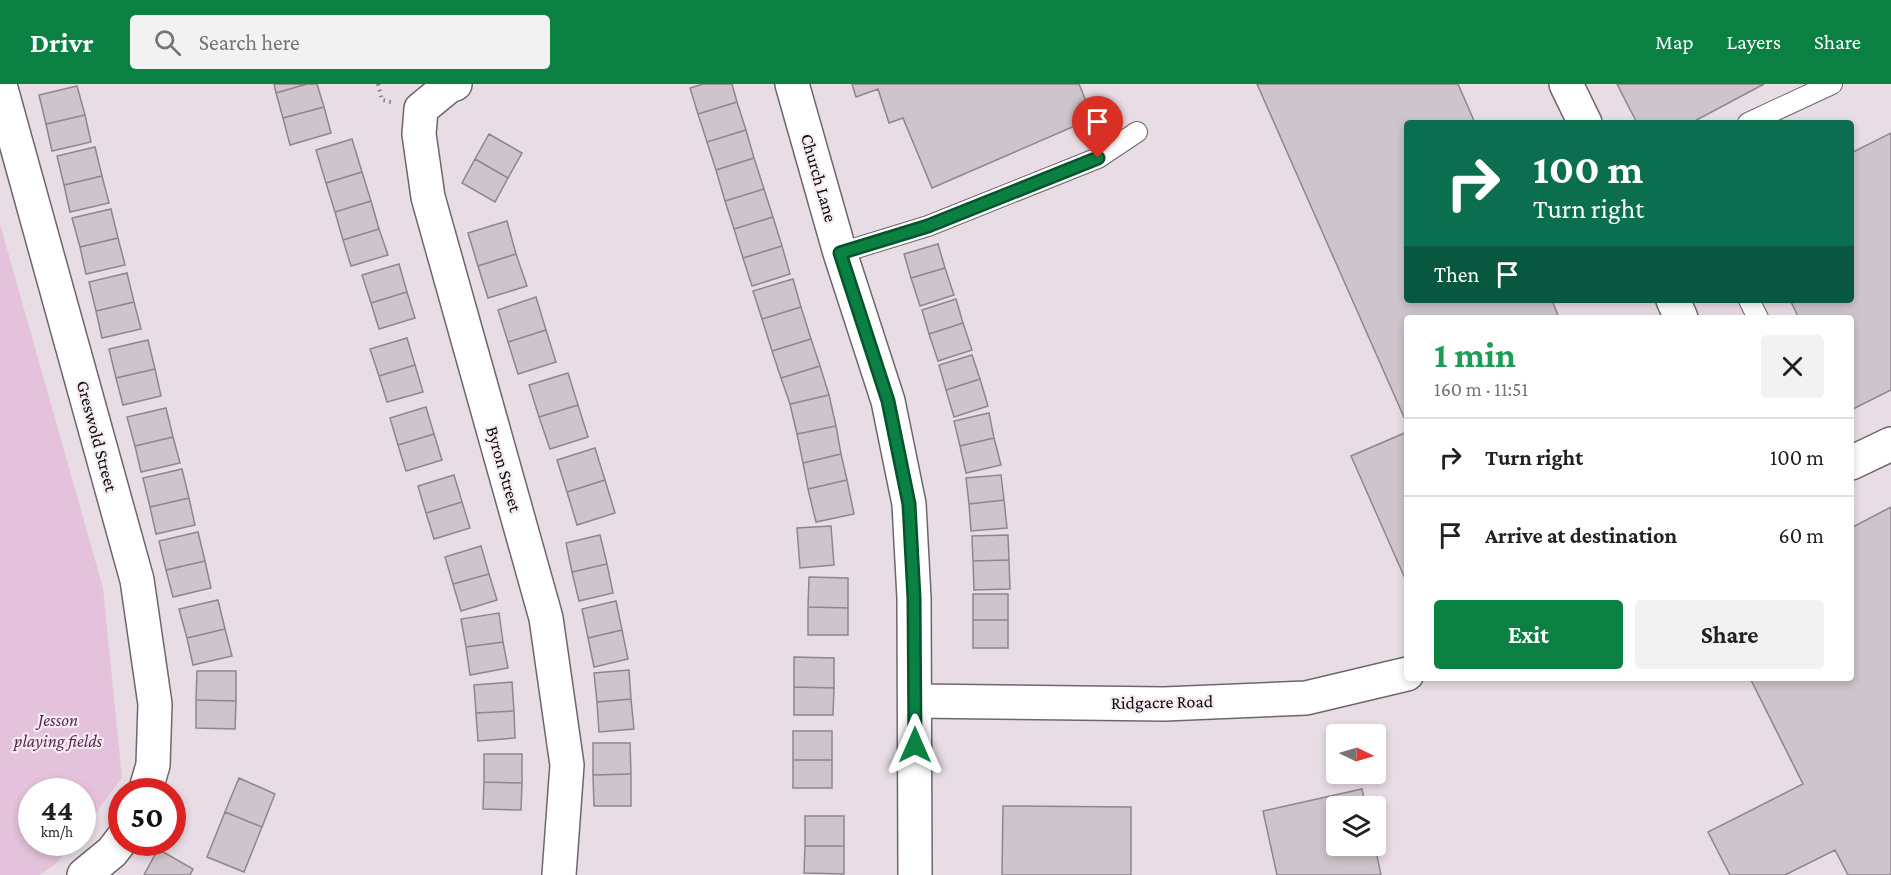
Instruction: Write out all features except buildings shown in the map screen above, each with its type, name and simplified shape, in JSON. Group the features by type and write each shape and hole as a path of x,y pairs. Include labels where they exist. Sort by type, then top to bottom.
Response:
{"street":[{"name":"Greswold Street","path":"0,84 137,580 155,704 153,765 149,778"},
{"name":"Byron Street","path":"455,84 449,86 420,109 419,134 428,197 546,618 567,765 560,875"},
{"name":"Church Lane","path":"792,84 840,253 888,401 909,504 914,598 915,875"},
{"path":"1566,84 1584,120"},
{"path":"1854,462 1891,444"},
{"name":"Ridgacre Road","path":"915,701 1164,704 1306,699 1404,675"},
{"path":"84,875 108,855"}],"lane":[{"path":"1754,120 1832,84"},
{"path":"840,253 928,226 1098,158 1137,132"}],"green space":[{"name":"Jesson playing fields","path":"0,224 103,588 122,778 108,778 108,797 96,813 96,778 18,778 18,856 62,856 57,863 39,875 0,875"}],"route":[{"path":"915,745 914,598 909,504 888,401 840,253 928,226 1098,158"}]}
